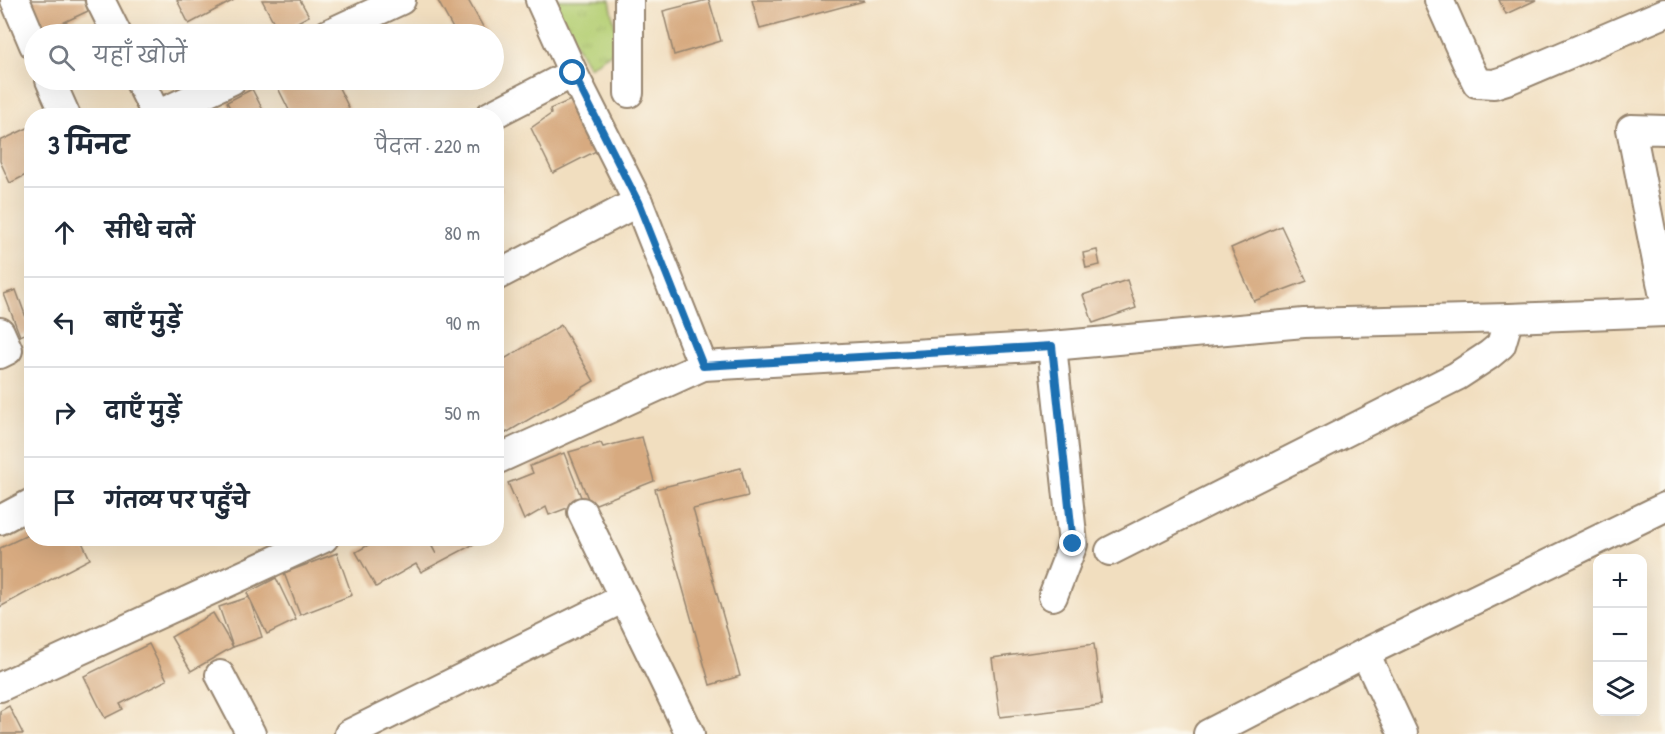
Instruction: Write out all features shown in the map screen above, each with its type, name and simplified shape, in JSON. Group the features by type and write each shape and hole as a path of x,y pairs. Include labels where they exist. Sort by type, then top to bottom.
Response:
{"street":[{"path":"15,0 25,24"},
{"path":"100,0 112,24"},
{"path":"349,24 401,0"},
{"path":"540,0 573,73 638,202 703,366"},
{"path":"629,0 629,93"},
{"path":"1439,0 1477,83 1494,84 1665,13"},
{"path":"504,109 573,73"},
{"path":"54,90 62,108"},
{"path":"145,90 154,108"},
{"path":"172,108 211,90"},
{"path":"1665,130 1631,129 1665,302"},
{"path":"504,272 638,202"},
{"path":"504,456 703,366 1052,346 1304,323 1665,312"},
{"path":"1110,551 1457,376 1501,345 1509,318"},
{"path":"1052,346 1073,544 1053,596"},
{"path":"0,520 24,507"},
{"path":"1208,734 1365,652 1665,507"},
{"path":"582,512 690,734"},
{"path":"2,680 306,546"},
{"path":"349,734 624,598"},
{"path":"1365,652 1403,734"},
{"path":"220,675 251,734"}],"green space":[{"path":"550,0 610,0 619,48 589,67"}],"building":[{"path":"27,0 84,0 88,11 60,24 35,24"},
{"path":"177,0 234,0 189,24"},
{"path":"262,0 300,0 309,16 294,24 275,24"},
{"path":"468,0 481,24 451,24 438,1"},
{"path":"709,0 721,41 674,55 663,11"},
{"path":"752,0 864,0 864,1 760,29"},
{"path":"1499,0 1536,0 1506,14"},
{"path":"253,90 262,108 230,108 227,102"},
{"path":"279,90 340,90 349,108 288,108"},
{"path":"580,96 606,146 553,173 531,128 551,114 550,109"},
{"path":"24,130 24,176 10,183 0,161 0,141"},
{"path":"1281,226 1307,281 1254,301 1231,248"},
{"path":"1097,250 1100,265 1086,268 1083,253"},
{"path":"1127,280 1136,308 1093,323 1083,295"},
{"path":"16,290 24,312 24,334 20,336 4,294"},
{"path":"561,325 594,381 506,433 504,430 504,359"},
{"path":"642,437 654,481 591,506 569,452 601,443 603,447"},
{"path":"564,453 583,502 549,515 546,507 524,520 508,483 533,473 530,466"},
{"path":"741,468 748,496 693,509 740,676 710,685 655,489"},
{"path":"24,537 24,546 84,546 90,559 0,607 0,548"},
{"path":"366,546 432,546 436,554 432,546 470,546 421,572 416,564 376,587 356,552"},
{"path":"337,553 352,595 300,615 284,573"},
{"path":"276,578 296,620 267,634 247,593"},
{"path":"249,597 262,637 233,647 219,607"},
{"path":"213,613 233,647 191,671 171,637"},
{"path":"149,644 167,680 120,704 123,709 105,718 84,676"},
{"path":"1094,644 1102,705 1000,717 992,658"},
{"path":"9,706 23,734 0,734 0,711"}],"route":[{"path":"573,73 638,202 703,366 1052,346 1073,544"}]}
